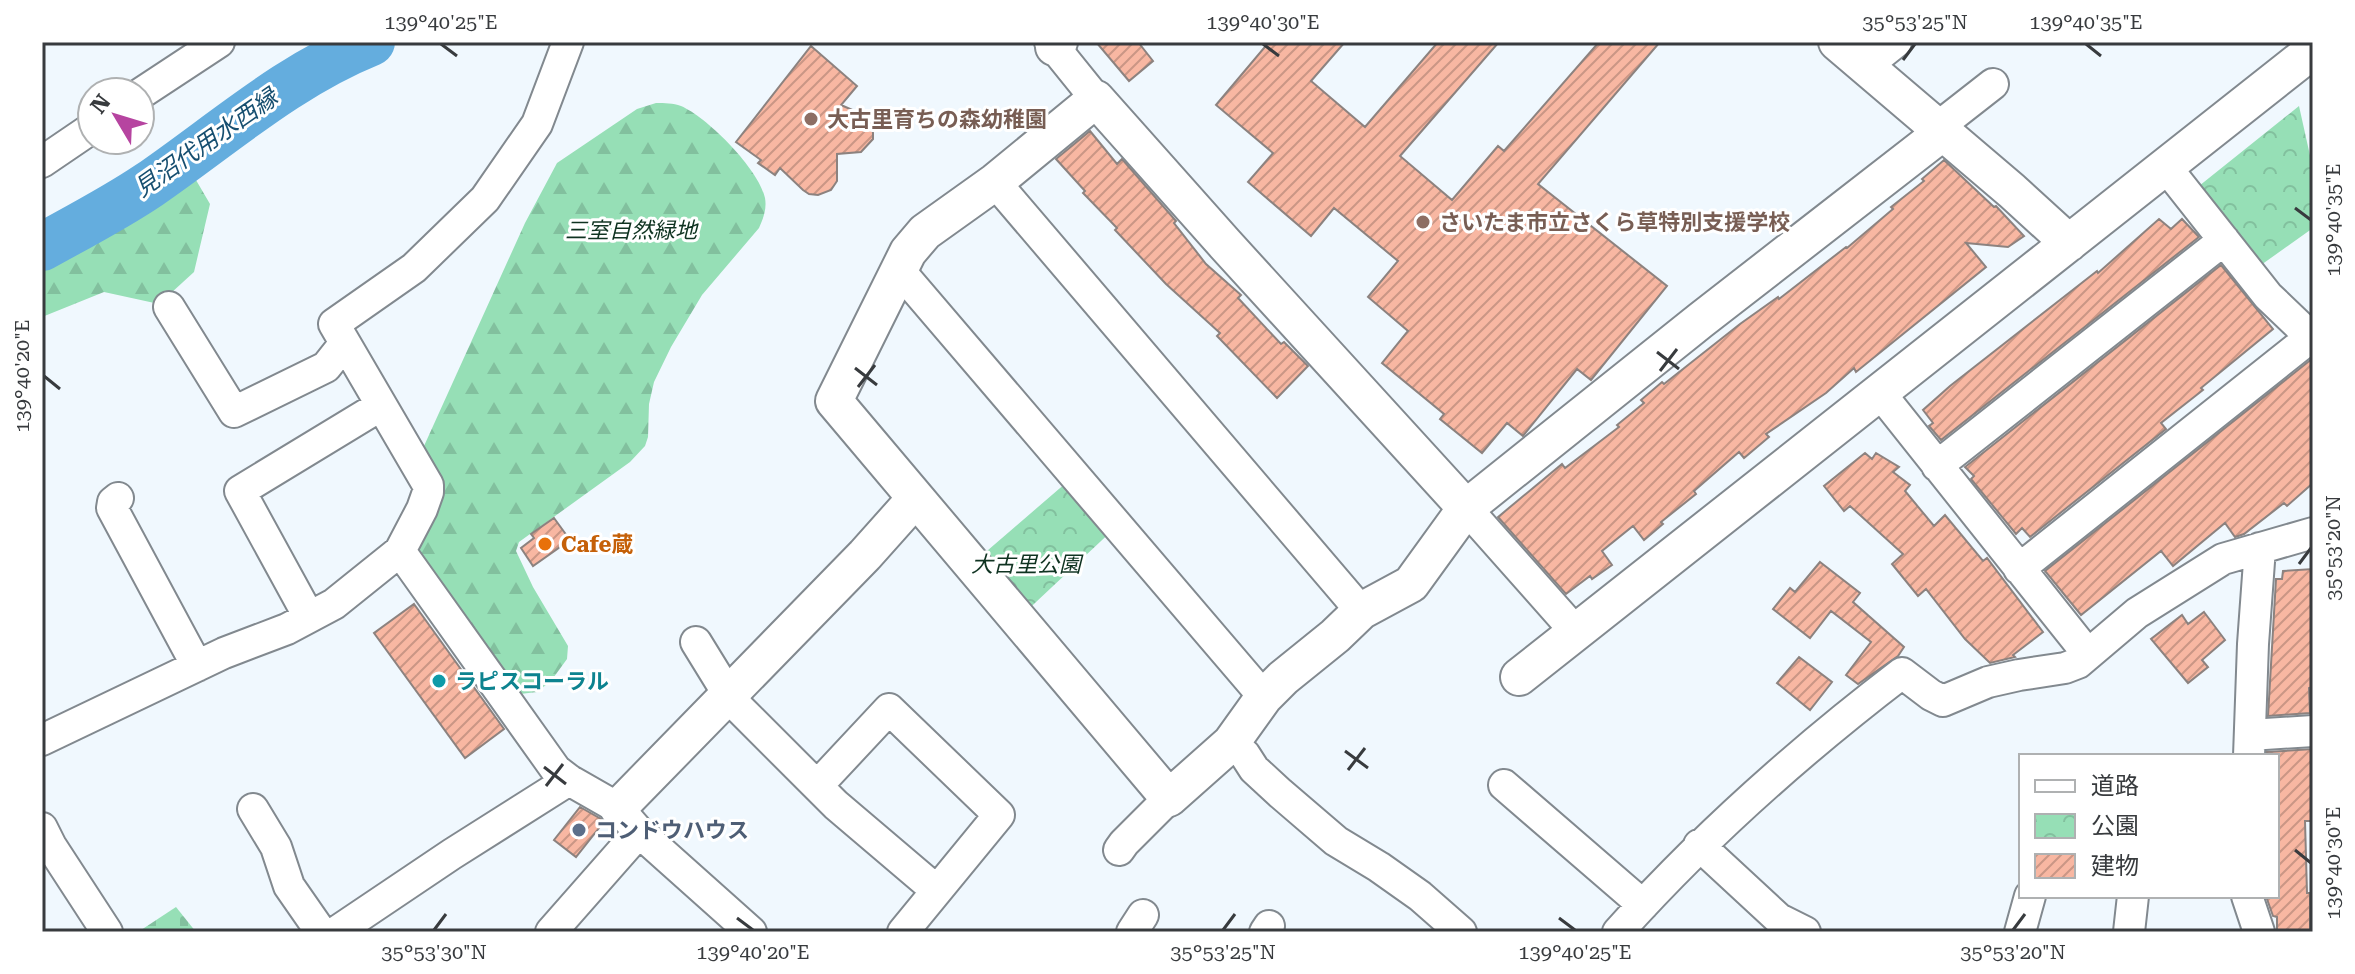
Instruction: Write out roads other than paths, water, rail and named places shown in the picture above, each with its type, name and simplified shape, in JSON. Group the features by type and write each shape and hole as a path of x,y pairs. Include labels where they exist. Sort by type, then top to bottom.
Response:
{"street":[{"path":"156,83 219,42"},
{"path":"42,740 197,666 287,629 334,604 400,551 422,509 428,485 334,324 414,268 485,199 537,124 568,42"},
{"path":"1837,42 2069,243"},
{"path":"1866,66 1896,42"},
{"path":"1054,44 1096,99 1575,631"},
{"path":"1519,677 2313,50"},
{"path":"1119,850 1169,798 1231,743 1264,697 1361,611 1411,584 1466,508 1941,130 1993,84"},
{"path":"1096,99 995,182 925,232 908,252 834,401 1169,798"},
{"path":"42,162 76,139"},
{"path":"2019,569 2312,338 2278,308 2166,167"},
{"path":"995,182 1361,611"},
{"path":"1937,466 2224,240"},
{"path":"899,270 1264,697"},
{"path":"169,307 234,412 326,367 345,343"},
{"path":"1880,393 2087,653"},
{"path":"309,617 240,491 380,406"},
{"path":"118,498 112,508 197,666"},
{"path":"551,932 629,820 728,694 865,555 915,499"},
{"path":"1618,932 1699,845 1845,716 1902,673 1943,701 1988,682 2065,668 2078,663 2137,613 2223,559 2313,533"},
{"path":"2260,548 2249,745 2313,731"},
{"path":"400,551 556,770 629,820 751,932"},
{"path":"2231,649 2244,599 2256,597"},
{"path":"696,642 728,694 836,805 936,890"},
{"path":"818,785 889,709 999,815 903,932"},
{"path":"1231,743 1245,755 1254,769 1336,841 1420,896 1461,932"},
{"path":"336,932 569,780"},
{"path":"1504,785 1643,905"},
{"path":"253,809 276,847 289,886 321,932"},
{"path":"42,828 107,932"},
{"path":"1699,845 1779,919 1805,932"},
{"path":"2020,932 2029,898"},
{"path":"2129,932 2133,898"},
{"path":"2248,898 2259,932"}],"waterway":[{"name":"見沼代用水西縁","path":"42,247 149,185 283,89 371,42"}],"place":[{"name":"大古里育ちの森幼稚園","path":"811,119"},
{"name":"さいたま市立さくら草特別支援学校","path":"1423,222"},
{"name":"Cafe蔵","path":"545,544"},
{"name":"ラピスコーラル","path":"439,681"},
{"name":"コンドウハウス","path":"579,830"}],"park label":[{"name":"三室自然緑地","path":"631,230"},
{"name":"大古里公園","path":"1026,564"}]}
